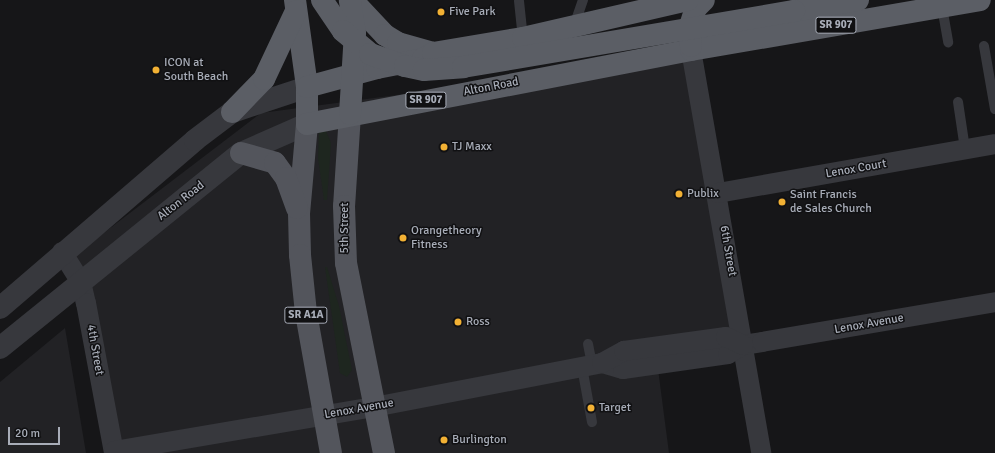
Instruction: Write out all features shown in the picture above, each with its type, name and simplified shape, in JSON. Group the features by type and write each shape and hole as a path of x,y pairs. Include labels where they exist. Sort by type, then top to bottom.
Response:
{"highway":[{"path":"322,0 343,31 370,54 405,66 424,70 463,67 858,0"},
{"path":"351,0 385,35 398,42 433,53"},
{"name":"5th Street","path":"350,114 351,75 355,33 351,0"},
{"path":"307,87 351,75 423,60 433,53 523,38 684,0"},
{"path":"691,50 690,26 696,8 704,0"},
{"name":"Alton Road","path":"307,124 350,114 691,50 980,0"},
{"path":"232,112 264,79 278,54 296,5"},
{"name":"SR A1A","path":"296,5 307,87 307,124"}],"main road":[{"name":"5th Street","path":"350,114 344,206 346,263 384,453"},
{"name":"SR A1A","path":"307,124 299,213 300,255 306,313 331,453"},
{"path":"241,153 266,159 281,168 299,213"}],"street":[{"name":"6th Street","path":"691,50 718,193 761,453"},
{"path":"0,308 62,252 195,140 232,112 307,87"},
{"name":"Alton Road","path":"0,348 241,153 307,124"},
{"name":"Lenox Court","path":"718,193 995,144"},
{"name":"4th Street","path":"62,252 81,282 114,452"},
{"name":"Lenox Avenue","path":"114,452 374,407 592,365 623,369 728,354 743,345 995,302"}],"lane":[{"path":"574,27 584,0"},
{"path":"519,1 523,38"},
{"path":"942,7 948,42"},
{"path":"984,46 995,108"},
{"path":"958,102 965,149"},
{"path":"588,344 592,365 592,422"}],"shaded area":[{"path":"683,57 740,358 658,369 669,453 114,453 67,261 261,113"},
{"path":"319,131 326,131 331,143 327,200 324,200 318,158"},
{"path":"325,267 327,267 339,306 352,370 347,377 340,373"},
{"path":"65,328 86,453 0,453 0,382"}],"place":[{"name":"Five Park","path":"441,12"},
{"name":"ICON at South Beach","path":"156,70"},
{"name":"TJ Maxx","path":"444,147"},
{"name":"Publix","path":"679,194"},
{"name":"Saint Francis de Sales Church","path":"782,202"},
{"name":"Orangetheory Fitness","path":"403,238"},
{"name":"Ross","path":"458,322"},
{"name":"Target","path":"591,408"},
{"name":"Burlington","path":"444,440"}]}
